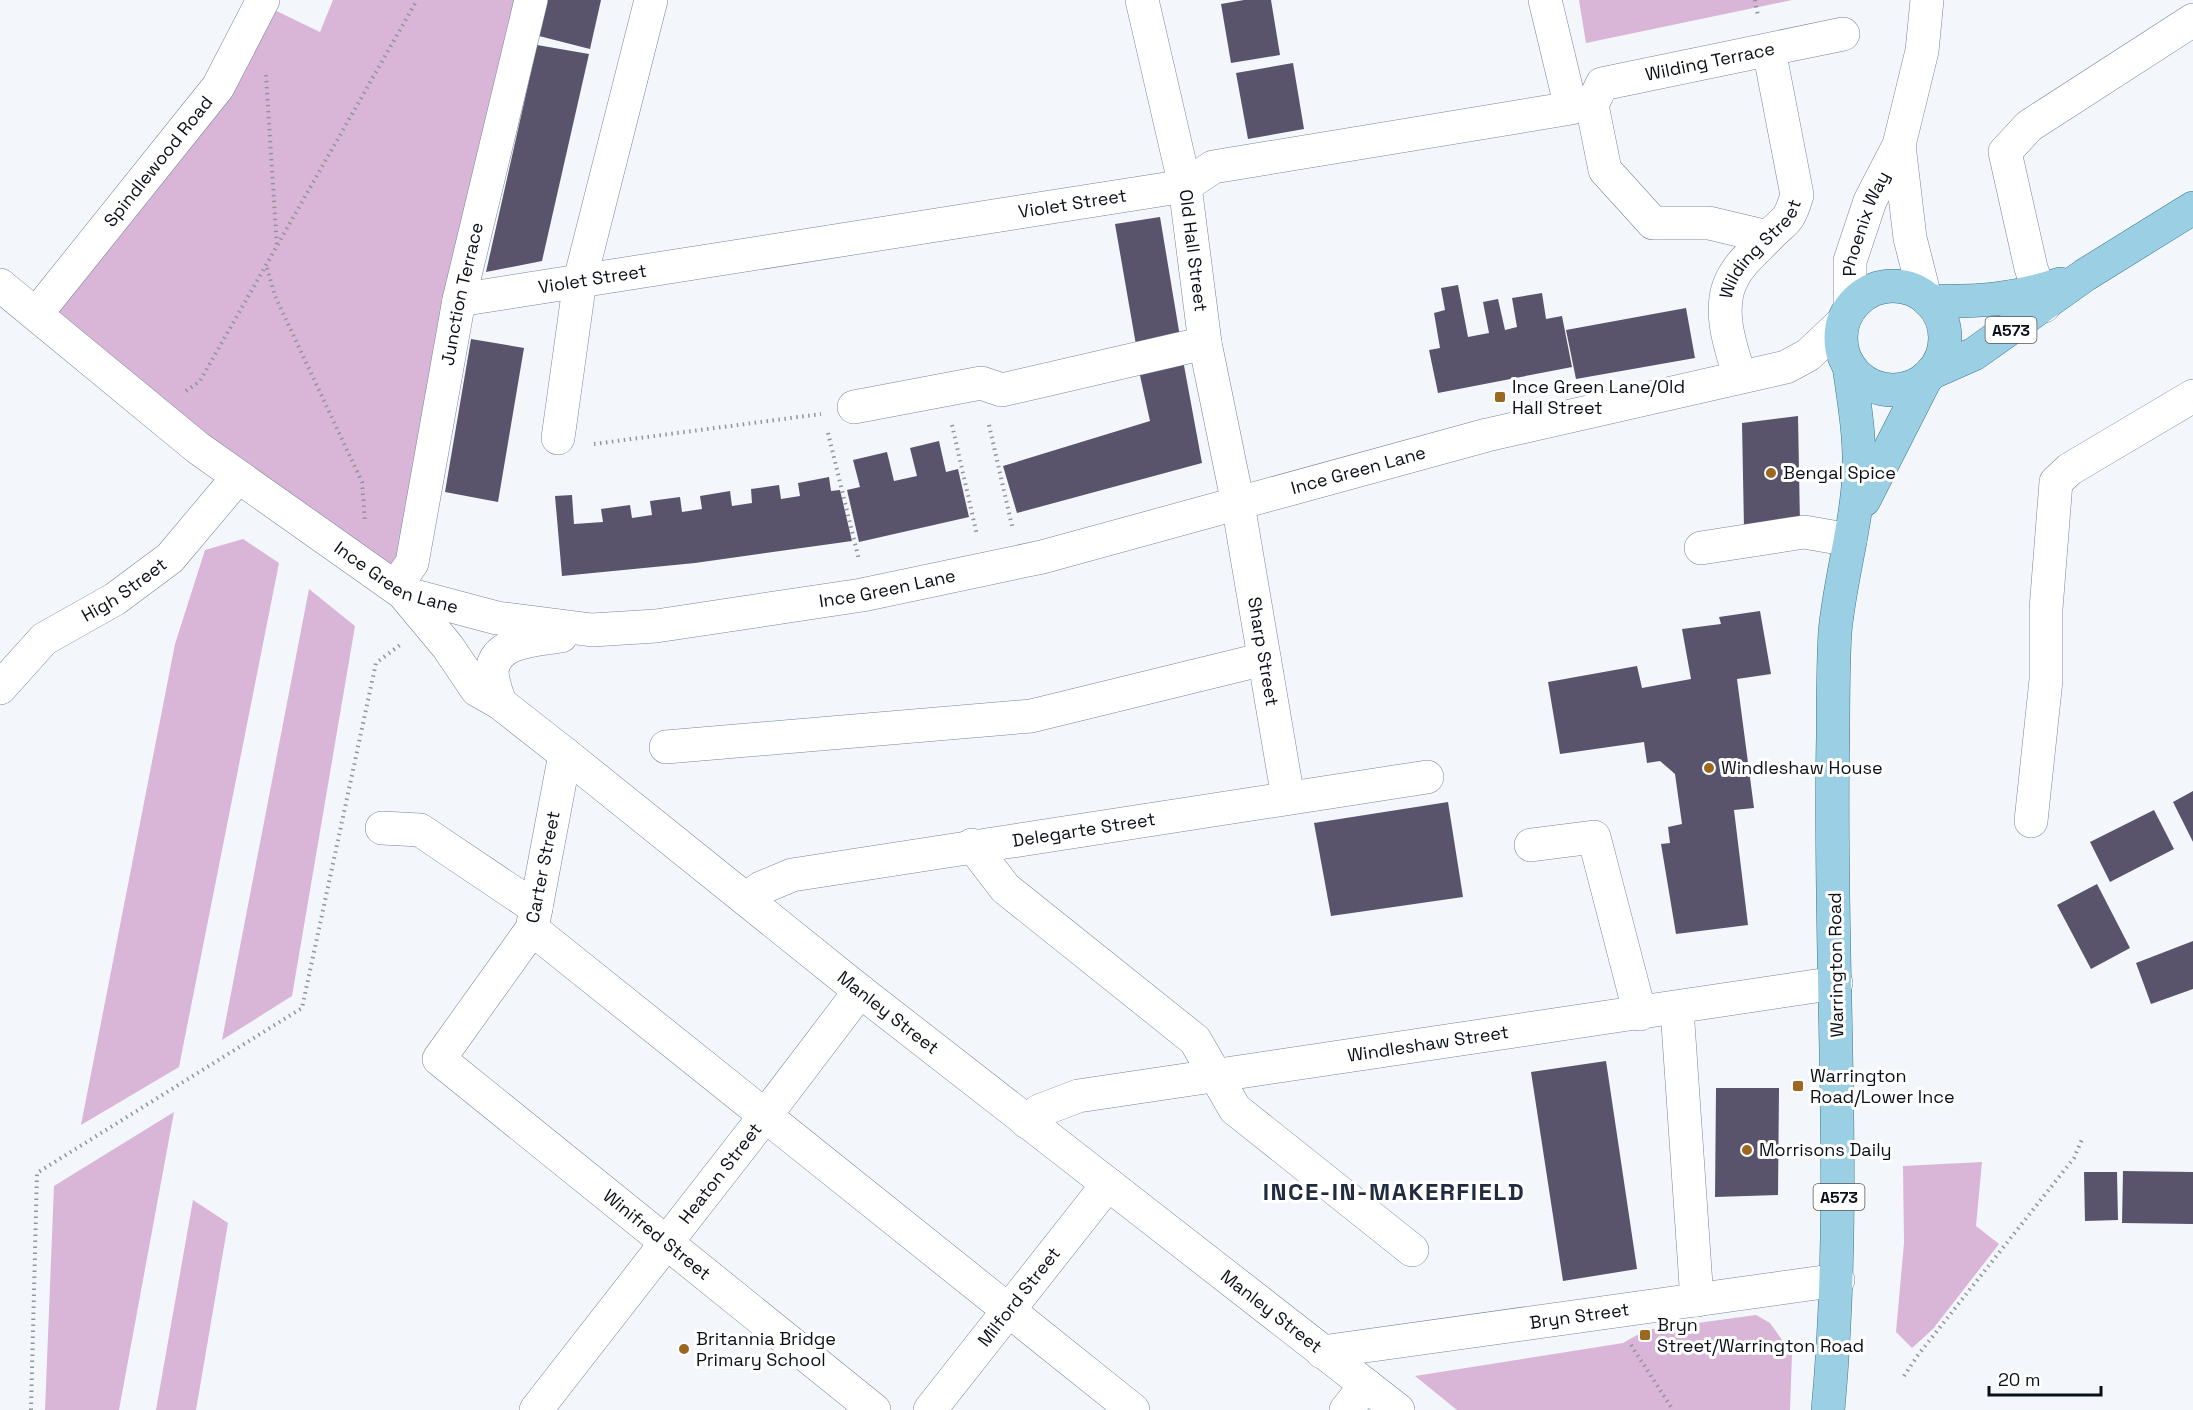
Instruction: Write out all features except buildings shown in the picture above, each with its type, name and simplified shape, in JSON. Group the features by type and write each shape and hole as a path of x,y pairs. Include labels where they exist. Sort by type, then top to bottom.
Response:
{"main road":[{"name":"A573","path":"1929,376 1940,360 1944,345 1944,329 1939,314 1927,299 1910,289 1894,286 1877,289 1862,296 1847,315 1841,337 1849,366 1862,380 1886,389 1911,387 1974,354 2040,299 2085,275 2193,208"},
{"name":"A573","path":"1927,299 1990,302 2040,299"},
{"name":"Warrington Road","path":"1828,1410 1838,1280 1839,1136 1832,772 1835,644 1859,473 1859,437 1849,366"},
{"name":"Warrington Road","path":"1852,531 1891,442 1929,376"}],"street":[{"name":"Spindlewood Road","path":"37,313 218,87 263,0"},
{"name":"Junction Terrace","path":"399,590 412,563 459,300 531,0"},
{"path":"558,438 580,280 651,0"},
{"name":"Old Hall Street","path":"1142,0 1185,186 1205,343 1238,504"},
{"path":"1545,0 1605,170 1653,223 1709,222 1768,237"},
{"name":"Phoenix Way","path":"1847,315 1850,261 1870,201 1899,146 1922,51 1927,0"},
{"path":"2040,299 2005,152 2029,126 2193,20"},
{"name":"Wilding Terrace","path":"1582,107 1602,84 1843,34"},
{"name":"Wilding Street","path":"1740,377 1726,322 1726,298 1734,274 1768,237 1790,218 1797,195 1769,50"},
{"name":"Violet Street","path":"459,300 1185,186 1213,166 1582,107"},
{"name":"Phoenix Way","path":"1899,146 1911,238 1927,299"},
{"name":"Ince Green Lane","path":"0,285 37,313 159,417 238,477 399,590 497,618 592,630 656,626 862,595 1042,557 1487,435 1786,367 1824,342 1847,315"},
{"path":"854,407 981,383 1002,390 1205,343"},
{"path":"2031,820 2046,680 2046,609 2056,482 2070,469 2193,396"},
{"name":"High Street","path":"0,688 44,639 115,599 170,558 238,477"},
{"name":"Sharp Street","path":"1238,504 1288,798"},
{"path":"1701,548 1804,532 1852,531"},
{"name":"Manley Street","path":"399,590 429,622 477,690 500,703 747,898 860,991 1398,1410"},
{"path":"500,703 492,672 496,656 509,646 592,630"},
{"path":"666,747 1031,716 1264,658"},
{"name":"Carter Street","path":"439,1059 534,919 565,754"},
{"name":"Delegarte Street","path":"747,898 761,888 792,875 972,845 1427,777"},
{"path":"382,828 420,830 534,919 765,1116 1133,1410"},
{"path":"1531,845 1594,837 1640,1014"},
{"path":"972,845 1005,888 1195,1040 1234,1109 1412,1250"},
{"name":"Windleshaw Street","path":"1027,1122 1039,1111 1078,1096 1677,1009 1836,983"},
{"name":"Heaton Street","path":"536,1410 667,1244 860,991"},
{"path":"1677,1009 1696,1300"},
{"name":"Winifred Street","path":"439,1059 874,1410"},
{"name":"Milford Street","path":"930,1410 1108,1184"},
{"name":"Bryn Street","path":"1322,1352 1838,1280"},
{"path":"1346,1410 1366,1385"}],"path":[{"path":"178,397 200,381 277,248 393,37 417,0"},
{"path":"266,74 277,248"},
{"path":"266,267 276,296 362,482 365,524"},
{"path":"988,385 988,418 1009,514"},
{"path":"944,390 973,520"},
{"path":"558,438 600,445 823,413 856,547"},
{"path":"31,1410 37,1173 302,1008 376,663 429,622"},
{"path":"1904,1376 1918,1355 2074,1158 2084,1137"},
{"path":"1610,1311 1673,1410"}],"shaded area":[{"path":"333,0 531,0 395,587 37,313 262,4 320,32"},
{"path":"1579,0 1792,0 1586,43"},
{"path":"243,539 279,563 179,1067 81,1125 175,644 205,550"},
{"path":"309,589 355,626 292,996 222,1040"},
{"path":"174,1112 119,1410 45,1410 54,1186"},
{"path":"1982,1162 1976,1226 1999,1244 1933,1329 1912,1348 1896,1332 1904,1243 1903,1166"},
{"path":"193,1200 228,1223 196,1410 156,1410"},
{"path":"1756,1315 1770,1323 1792,1354 1790,1410 1457,1410 1415,1376 1623,1343 1646,1330"}],"place":[{"name":"Ince Green Lane/Old Hall Street","path":"1500,397"},
{"name":"Bengal Spice","path":"1771,473"},
{"name":"Windleshaw House","path":"1709,768"},
{"name":"Warrington Road/Lower Ince","path":"1798,1086"},
{"name":"Morrisons Daily","path":"1747,1150"},
{"name":"Bryn Street/Warrington Road","path":"1645,1335"},
{"name":"Britannia Bridge Primary School","path":"684,1349"}],"district":[{"name":"INCE-IN-MAKERFIELD","path":"1394,1192"}]}
